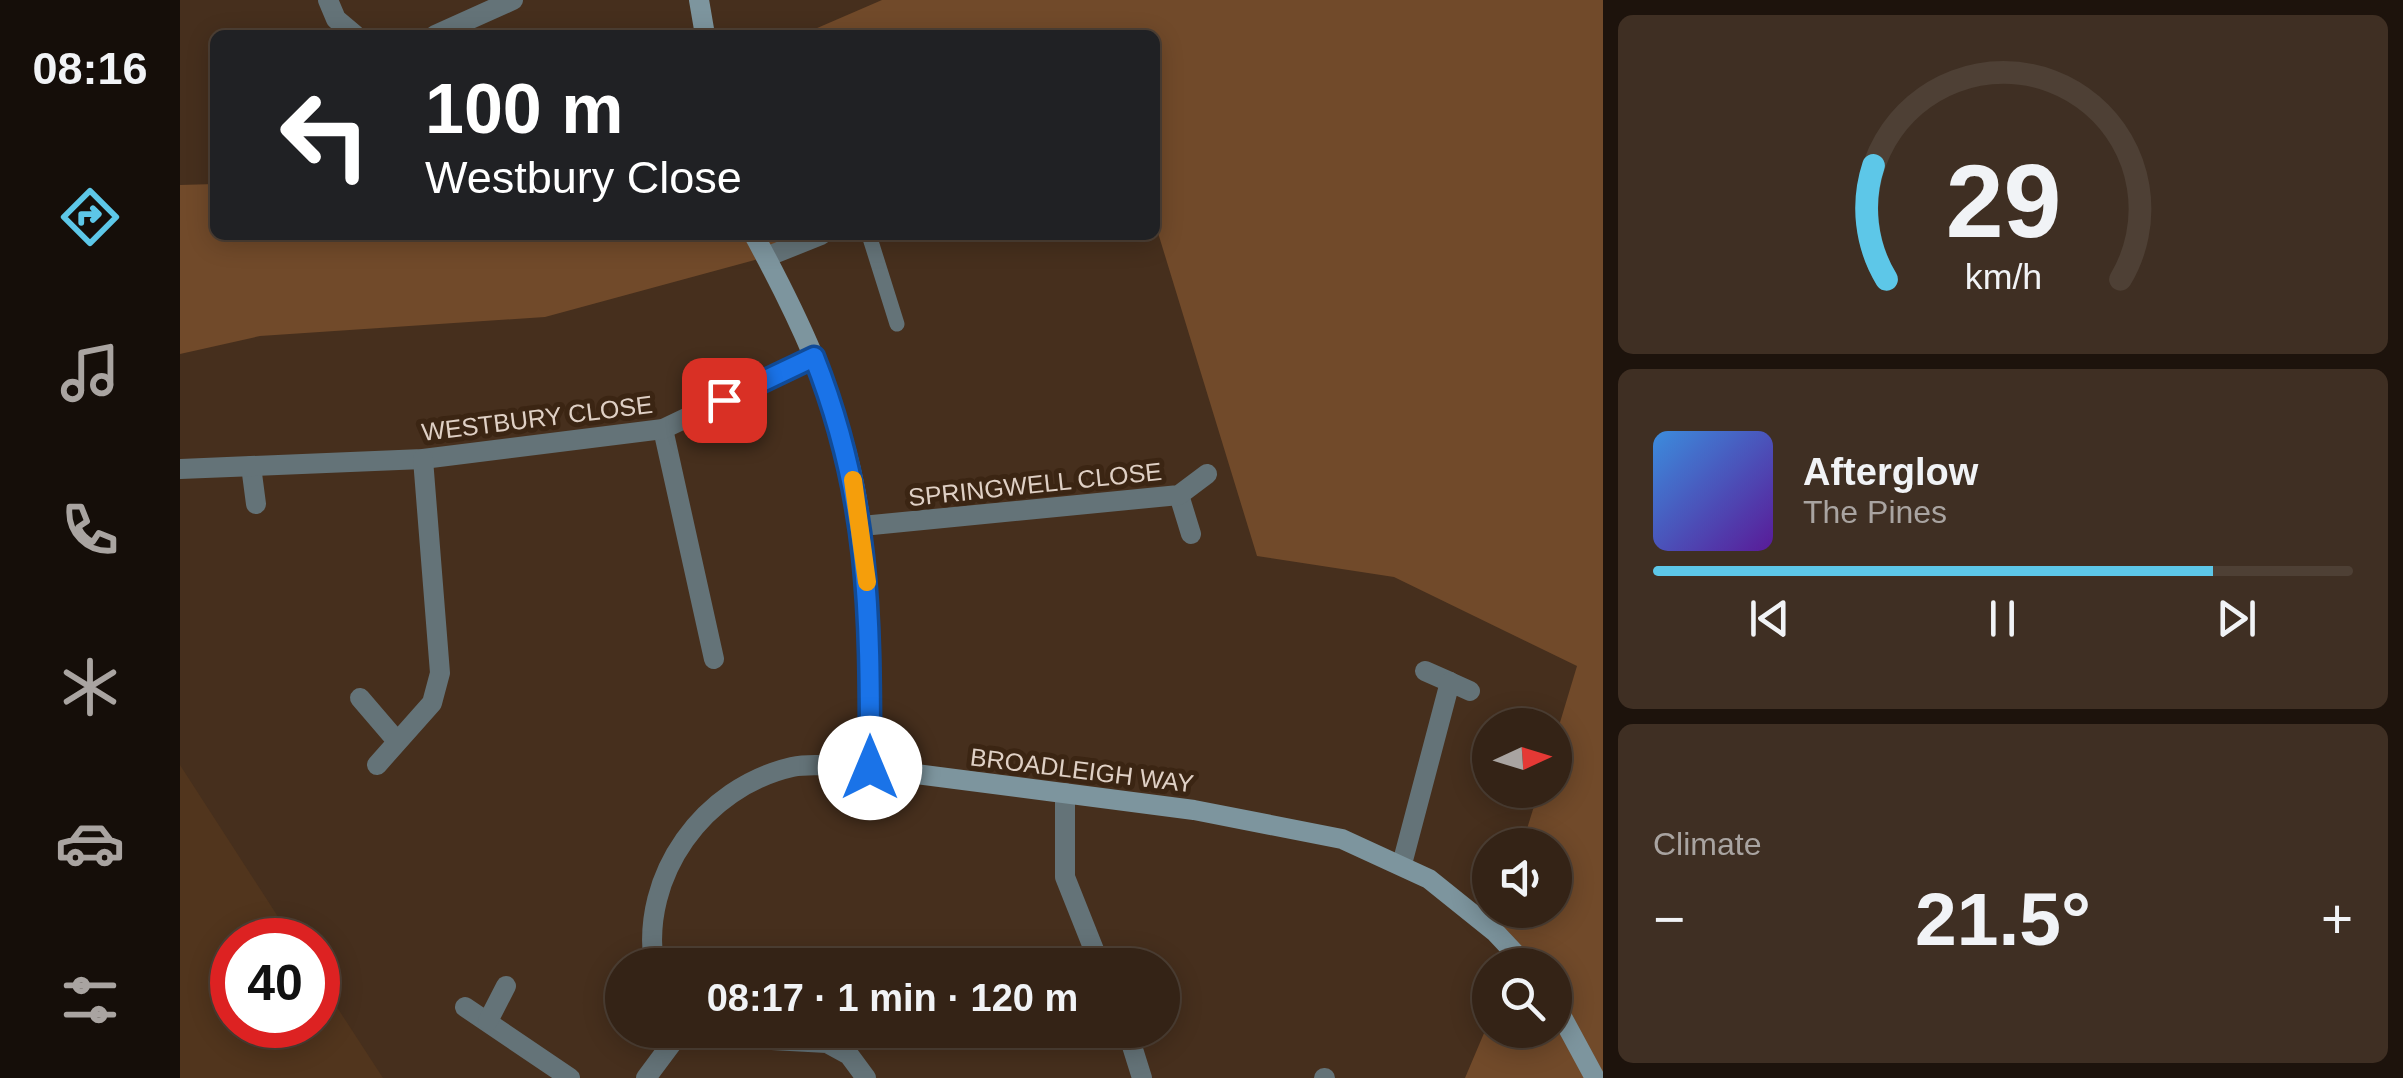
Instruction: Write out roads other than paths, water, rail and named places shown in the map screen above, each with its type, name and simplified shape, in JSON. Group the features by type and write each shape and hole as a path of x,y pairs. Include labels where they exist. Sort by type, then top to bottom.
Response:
{"street":[{"path":"328,0 336,19 349,30"},
{"path":"446,30 514,0"},
{"path":"699,0 704,30"},
{"path":"757,240 814,357 844,440 862,526 870,660 870,768"},
{"path":"766,257 809,240"},
{"name":"WESTBURY CLOSE","path":"180,469 422,459 663,429 814,357"},
{"path":"663,429 714,659"},
{"path":"377,764 432,703 440,673 422,459"},
{"path":"251,466 256,504"},
{"name":"SPRINGWELL CLOSE","path":"862,526 1179,494 1206,474"},
{"path":"1179,494 1191,534"},
{"path":"1425,671 1470,691"},
{"path":"1402,864 1450,682"},
{"path":"360,698 396,740"},
{"name":"BROADLEIGH WAY","path":"654,948 657,900 678,848 710,810 730,794 774,772 798,766 870,768 1064,793 1284,825 1342,839 1402,864 1463,904 1508,948"},
{"path":"1064,793 1065,877 1092,948"},
{"path":"488,1021 506,986"},
{"path":"465,1007 570,1078"},
{"path":"1572,1035 1595,1078"},
{"path":"646,1078 666,1048"},
{"path":"834,1048 849,1055 866,1078"},
{"path":"1133,1048 1142,1078"}],"lane":[{"path":"870,240 897,324"}]}
